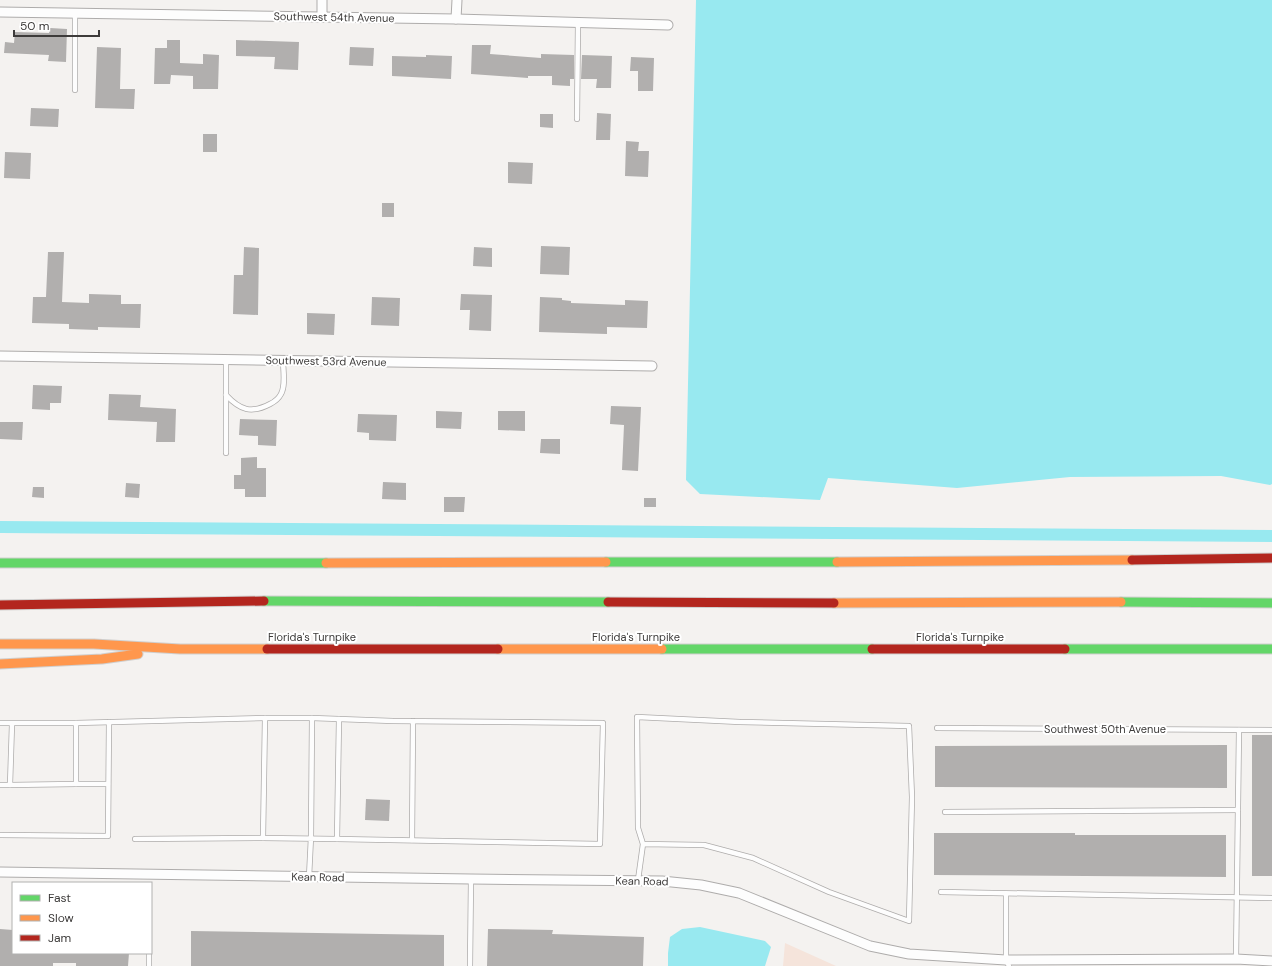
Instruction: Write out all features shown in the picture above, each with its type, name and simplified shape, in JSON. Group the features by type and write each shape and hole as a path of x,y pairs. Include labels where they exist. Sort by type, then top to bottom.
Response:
{"highway":[{"path":"0,563 921,562 1272,558"},
{"path":"0,605 255,601 1272,603"},
{"name":"Florida's Turnpike","path":"0,644 94,644 180,649 1272,649"},
{"path":"0,664 102,659 180,649"}],"street":[{"path":"322,0 322,17"},
{"path":"456,19 457,0"},
{"name":"Southwest 54th Avenue","path":"0,12 456,19 668,25"},
{"name":"Southwest 53rd Avenue","path":"0,356 652,366"},
{"name":"Kean Road","path":"0,872 471,880 662,880 701,885 739,893 870,946 910,954 1008,963 1236,960 1272,961"}],"lane":[{"path":"75,12 75,90"},
{"path":"578,22 578,119"},
{"path":"226,359 226,453"},
{"path":"226,395 234,404 247,410 261,409 274,402 281,394 283,387 283,360"},
{"path":"638,880 643,844 638,828 637,717 740,722 909,726 912,797 910,921 829,892 753,858 704,845 643,844"},
{"path":"263,838 265,718"},
{"path":"309,877 311,837 312,718"},
{"path":"0,723 76,723 312,718 413,721 603,723 600,844 337,839 311,837 135,839"},
{"path":"337,839 339,719"},
{"path":"412,840 413,721"},
{"path":"0,835 108,836 109,722"},
{"path":"76,723 76,784"},
{"path":"10,785 12,724"},
{"name":"Southwest 50th Avenue","path":"937,728 1272,730"},
{"path":"1236,960 1238,730"},
{"path":"0,785 108,784"},
{"path":"945,812 1238,810"},
{"path":"470,966 471,880"},
{"path":"942,892 1272,898"},
{"path":"1006,894 1008,963"},
{"path":"149,954 149,966"}],"shaded area":[{"path":"785,943 836,966 783,966"}],"water":[{"path":"696,0 1272,0 1272,484 1270,485 1221,476 1070,477 957,488 828,478 820,500 700,494 686,480"},
{"path":"700,927 765,941 771,947 765,966 668,966 670,937 682,929"}],"building":[{"path":"50,28 67,29 66,62 48,61 49,55 4,53 5,42 14,43 15,32 49,33"},
{"path":"167,40 180,40 180,63 203,64 203,54 219,55 218,89 193,89 193,76 171,75 170,84 154,84 155,48 167,48"},
{"path":"236,40 299,42 298,70 274,69 275,57 236,56"},
{"path":"472,45 491,45 490,54 541,58 541,54 574,55 574,79 570,79 570,86 552,85 552,76 528,76 528,78 471,74"},
{"path":"97,47 121,48 120,89 135,89 134,109 95,108"},
{"path":"350,47 374,48 373,66 349,65"},
{"path":"426,55 452,56 451,79 392,76 392,56 426,57"},
{"path":"582,55 612,56 611,88 596,88 597,79 581,79"},
{"path":"631,57 654,58 653,91 638,91 638,71 630,71"},
{"path":"31,108 59,109 58,127 30,126"},
{"path":"597,113 611,114 610,140 596,140"},
{"path":"540,114 553,114 553,128 540,127"},
{"path":"203,134 217,134 217,152 203,152"},
{"path":"626,141 639,142 638,151 649,151 648,177 625,176"},
{"path":"5,152 31,153 30,179 4,178"},
{"path":"508,162 533,163 532,184 508,183"},
{"path":"382,203 394,203 394,217 382,217"},
{"path":"541,246 570,247 569,275 540,274"},
{"path":"244,247 259,248 258,315 233,314 234,275 243,275"},
{"path":"474,247 492,248 492,267 473,266"},
{"path":"48,252 64,252 62,302 89,303 89,294 121,295 121,304 141,304 140,328 98,327 98,330 69,329 69,324 32,323 33,297 46,297"},
{"path":"461,294 492,295 491,331 469,330 470,310 460,310"},
{"path":"372,297 400,298 399,326 371,325"},
{"path":"540,297 562,298 562,300 571,301 571,303 625,305 625,300 648,301 647,328 607,327 607,334 539,332"},
{"path":"307,313 335,314 334,335 307,334"},
{"path":"33,385 62,386 61,403 50,403 50,410 32,409"},
{"path":"109,394 141,395 140,407 176,409 175,442 156,442 157,422 108,420"},
{"path":"611,406 641,407 638,471 622,470 624,425 610,424"},
{"path":"436,411 462,412 461,429 436,428"},
{"path":"498,411 525,411 525,431 498,430"},
{"path":"358,414 397,415 396,441 369,440 369,433 357,432"},
{"path":"240,419 277,420 276,446 258,445 258,436 239,435"},
{"path":"0,422 23,422 22,440 0,439"},
{"path":"541,439 560,439 560,454 540,453"},
{"path":"257,457 257,468 266,468 266,497 245,497 245,489 234,489 234,475 241,475 241,458"},
{"path":"383,482 406,483 406,500 382,499"},
{"path":"126,483 140,484 139,498 125,497"},
{"path":"33,487 44,487 44,498 32,497"},
{"path":"444,497 465,497 464,512 444,512"},
{"path":"644,498 656,498 656,507 644,507"},
{"path":"1252,735 1272,735 1272,876 1252,876"},
{"path":"1227,745 1227,788 935,787 935,746"},
{"path":"366,799 390,800 389,821 365,820"},
{"path":"934,833 1226,835 1226,877 934,875"},
{"path":"0,929 12,930 12,954 129,954 128,966 76,966 76,963 53,963 53,966 0,966"},
{"path":"488,929 553,930 552,934 644,937 643,966 487,966"},
{"path":"191,931 444,935 444,966 191,966"}],"waterway":[{"path":"0,527 1272,536"}],"traffic: fast":[{"path":"606,562 837,562"},
{"path":"0,563 326,563"},
{"path":"264,601 608,602"},
{"path":"1121,602 1272,603"},
{"path":"662,649 872,649"},
{"path":"1065,649 1272,649"}],"traffic: slow":[{"path":"837,562 1132,560"},
{"path":"326,563 606,562"},
{"path":"834,603 1121,602"},
{"path":"0,644 94,644 180,649 267,649"},
{"path":"498,649 662,649"},
{"path":"0,664 102,659 138,654"}],"traffic: jam":[{"path":"1132,560 1272,558"},
{"path":"0,605 264,601"},
{"path":"608,602 834,603"},
{"path":"267,649 498,649"},
{"path":"872,649 1065,649"}]}
